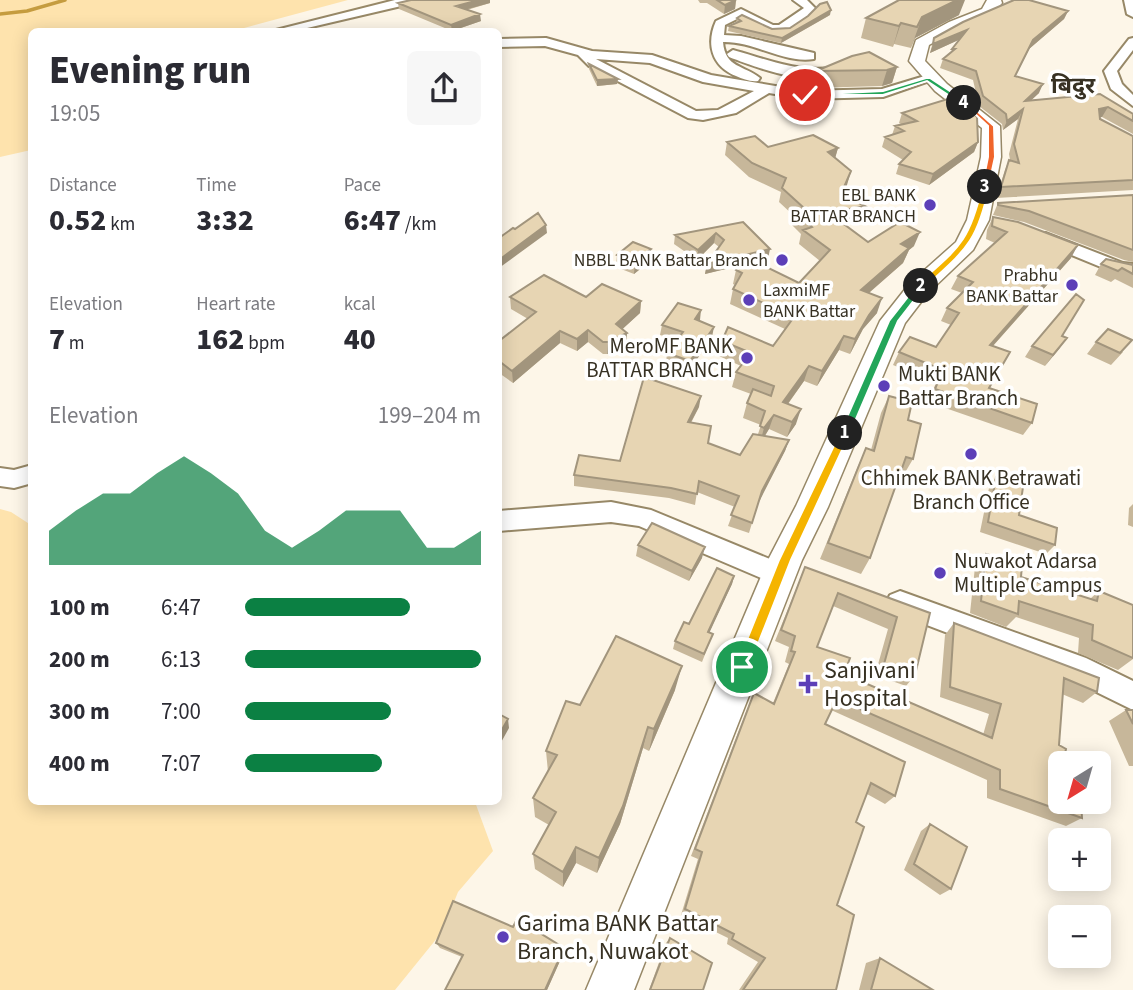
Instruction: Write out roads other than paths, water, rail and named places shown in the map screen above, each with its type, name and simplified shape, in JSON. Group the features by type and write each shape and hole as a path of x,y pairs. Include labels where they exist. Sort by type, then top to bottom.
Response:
{"main road":[{"path":"610,990 792,568 812,507 893,321 919,288 965,245 988,213 991,126 962,101 928,79 917,61 922,43 954,25 988,12 995,3 994,0"}],"street":[{"path":"290,28 382,5 422,0"},
{"path":"798,0 807,4 810,9 782,29 771,29 745,12 738,12 720,23 718,57 739,74 839,95"},
{"path":"1129,0 1133,14"},
{"path":"717,43 741,38 789,55 810,56"},
{"path":"502,43 546,43 581,53 652,58 682,72 764,90 839,95 883,93 928,79"},
{"path":"717,43 748,60 804,73 841,72 866,61"},
{"path":"1131,48 1110,71 1116,86 1133,102"},
{"path":"581,53 593,63 693,115 713,116 729,111 764,90"},
{"path":"897,74 928,79"},
{"path":"1026,231 1119,268 1133,270"},
{"path":"0,477 14,479 28,475"},
{"path":"502,521 611,512 642,517 792,568"},
{"path":"877,594 1086,672 1133,696"}],"waterway":[{"path":"0,14 27,11 65,0"}],"place":[{"name":"EBL BANK BATTAR BRANCH","path":"930,205"},
{"name":"NBBL BANK Battar Branch","path":"782,260"},
{"name":"Prabhu BANK Battar","path":"1072,285"},
{"name":"LaxmiMF BANK Battar","path":"749,300"},
{"name":"MeroMF BANK BATTAR BRANCH","path":"747,358"},
{"name":"Mukti BANK Battar Branch","path":"884,386"},
{"name":"Chhimek BANK Betrawati Branch Office","path":"971,454"},
{"name":"Nuwakot Adarsa Multiple Campus","path":"940,573"},
{"name":"Sanjivani Hospital","path":"808,684"},
{"name":"Garima BANK Battar Branch, Nuwakot","path":"503,937"}],"district":[{"name":"बिदुर","path":"1073,85"}]}
